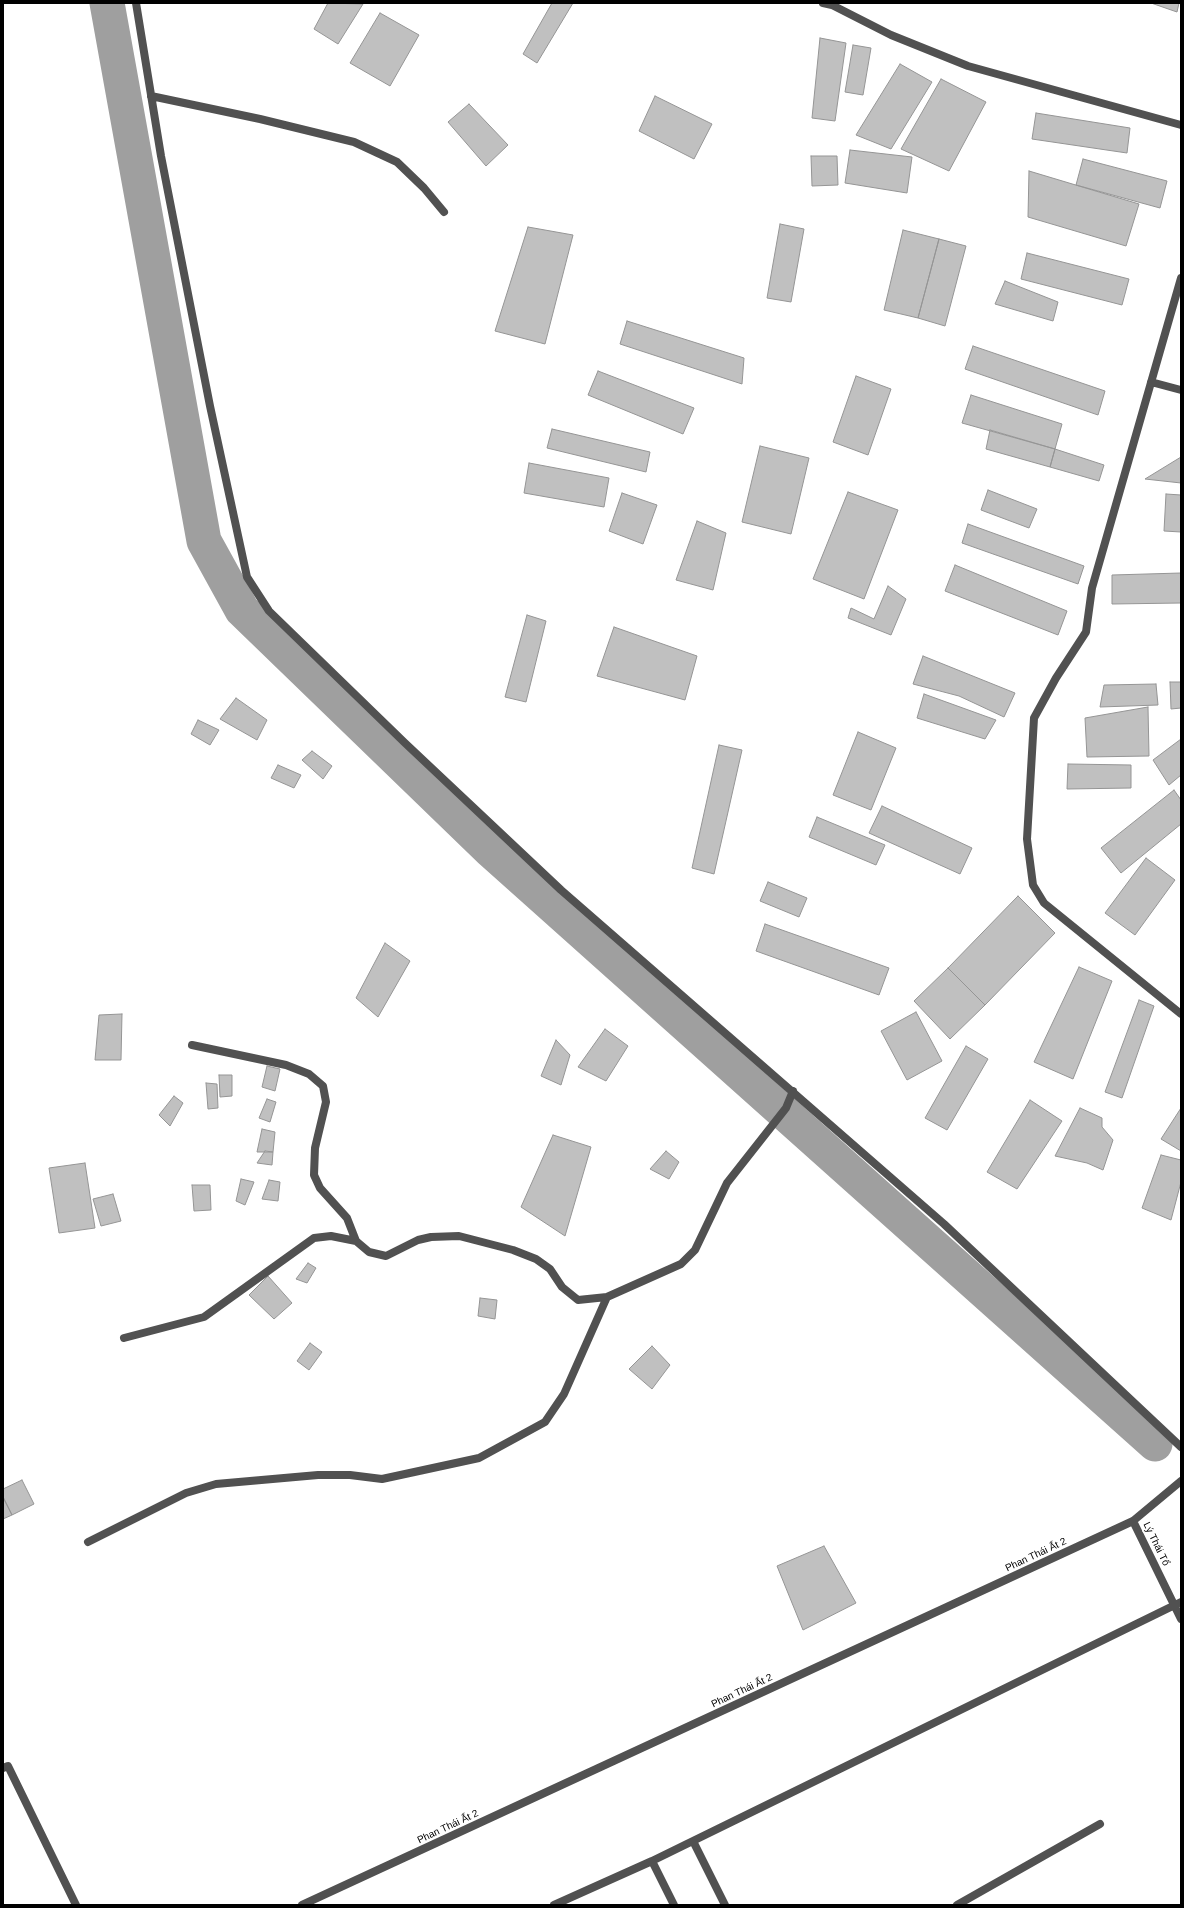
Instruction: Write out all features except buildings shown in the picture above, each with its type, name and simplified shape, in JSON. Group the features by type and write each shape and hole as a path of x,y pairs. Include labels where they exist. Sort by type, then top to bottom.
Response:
{"street":[{"path":"136,3 151,96 210,406 247,577 269,611 405,743 561,890 794,1091 944,1224 1181,1447"},
{"path":"823,3 832,5 891,35 968,66 1181,125"},
{"path":"151,96 260,119 354,142 397,162 424,188 444,212"},
{"path":"1181,278 1092,588 1086,632 1056,678 1034,718 1027,839 1033,885 1044,903 1181,1014"},
{"path":"1151,382 1181,390"},
{"path":"192,1045 286,1065 309,1074 323,1086 326,1102 315,1148 314,1175 320,1188 347,1218 356,1241 369,1252 386,1256 418,1240 432,1237 459,1236 513,1250 536,1259 550,1269 562,1287 578,1300 607,1297 681,1264 696,1250 728,1183 786,1108 794,1091"},
{"path":"124,1338 204,1317 314,1238 331,1236 356,1241"},
{"path":"88,1542 186,1493 216,1484 318,1475 350,1475 382,1479 479,1458 545,1422 564,1394 607,1297"},
{"name":"Phan Thái Ất 2","path":"302,1905 1133,1521 1181,1481"},
{"name":"Lý Thái Tổ","path":"1133,1521 1178,1604 1181,1619"},
{"path":"554,1905 652,1861 1178,1604"},
{"path":"3,1768 8,1766 76,1905"},
{"path":"957,1905 1100,1824"},
{"path":"693,1841 725,1905"},
{"path":"652,1861 674,1905"}],"waterway":[{"path":"107,3 204,541 242,610 490,850 1155,1444"}]}
